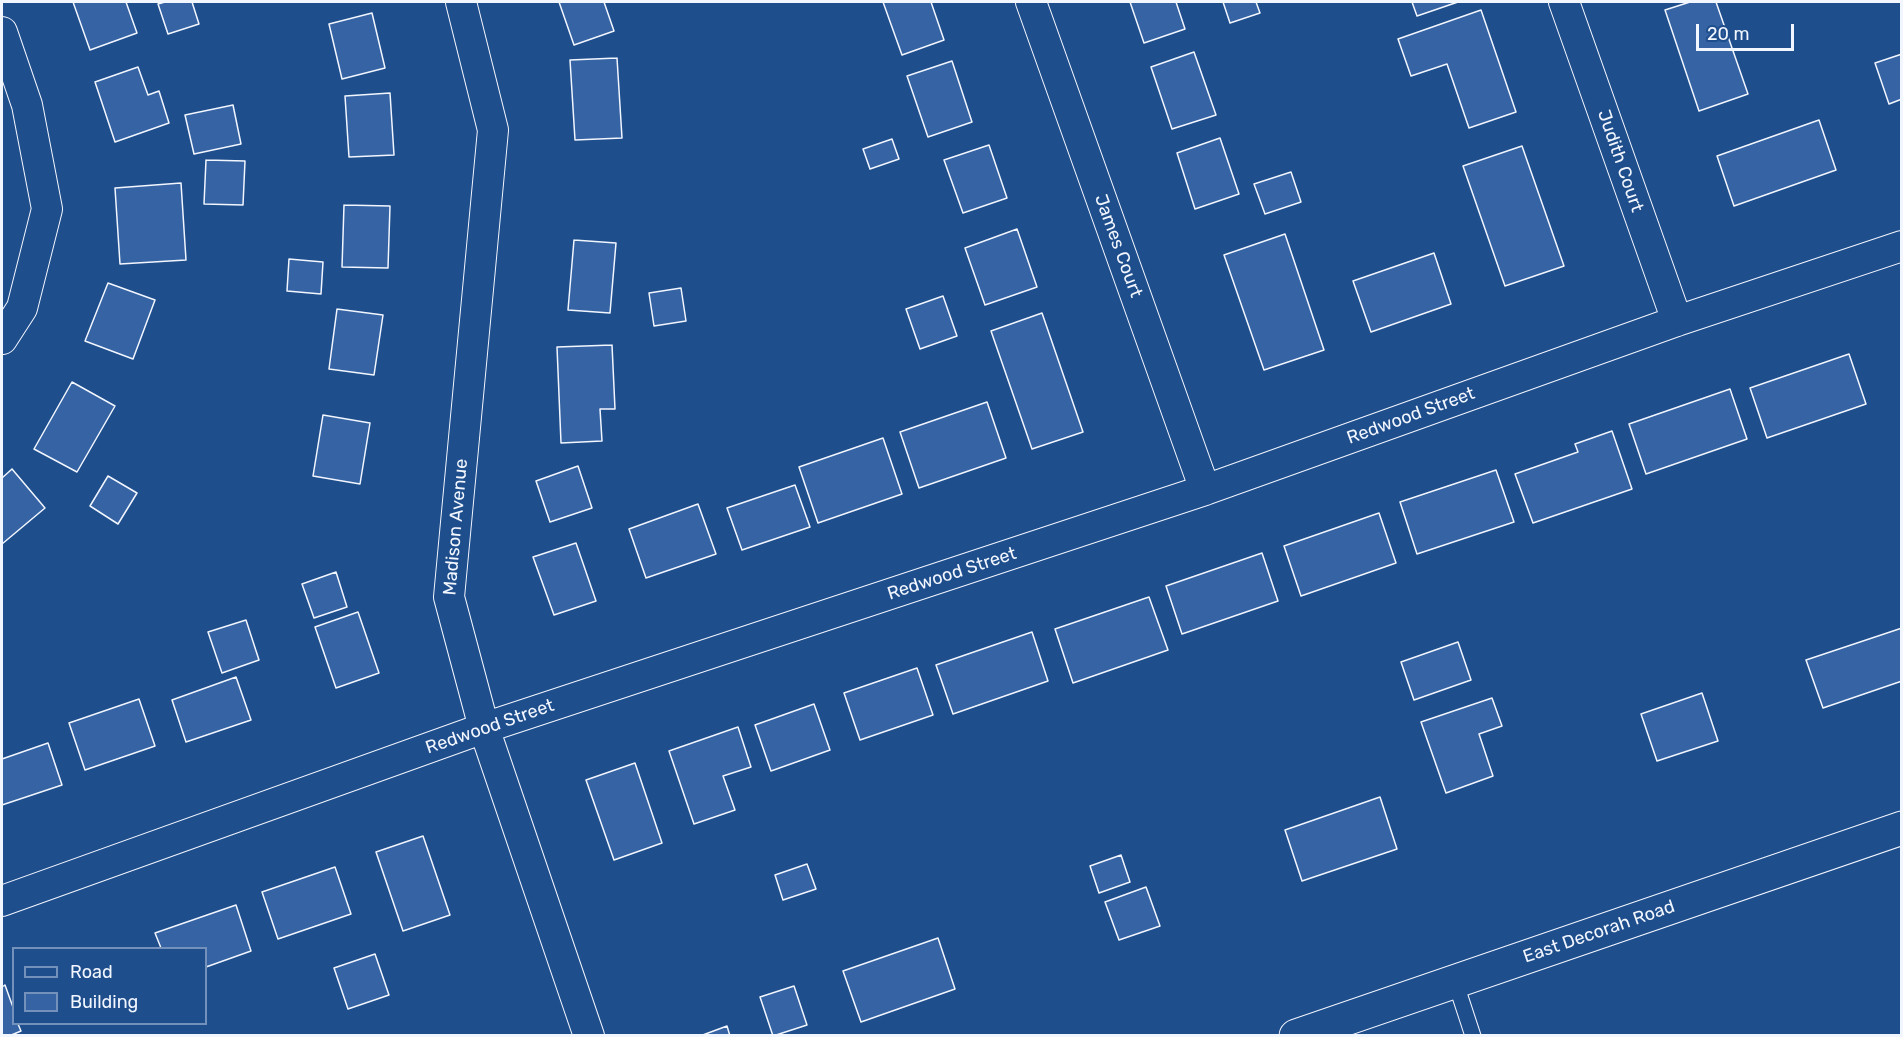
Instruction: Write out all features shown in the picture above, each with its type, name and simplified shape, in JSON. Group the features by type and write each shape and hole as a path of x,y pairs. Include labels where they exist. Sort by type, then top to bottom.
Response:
{"street":[{"name":"Madison Avenue","path":"461,2 493,130 448,597 484,728 589,1035"},
{"name":"James Court","path":"1031,2 1205,490"},
{"name":"Judith Court","path":"1564,2 1677,321"},
{"path":"2,32 27,105 47,210 22,308 2,339"},
{"name":"Redwood Street","path":"2,901 484,728 1205,490 1677,321 1902,246"},
{"name":"East Decorah Road","path":"1296,1035 1902,828"}],"lane":[{"path":"1455,981 1473,1035"}],"building":[{"path":"73,2 126,2 137,33 90,50"},
{"path":"192,2 199,24 168,34 158,4"},
{"path":"559,2 604,2 614,31 574,45"},
{"path":"883,2 931,2 944,40 902,55"},
{"path":"1130,2 1176,2 1185,29 1144,43"},
{"path":"1223,2 1256,2 1260,13 1230,23"},
{"path":"1412,2 1458,2 1417,16"},
{"path":"1690,2 1716,2 1748,94 1699,111 1665,10"},
{"path":"1481,10 1516,112 1469,128 1447,64 1411,76 1398,39"},
{"path":"372,13 385,68 342,79 329,24"},
{"path":"1194,52 1216,115 1172,129 1151,67"},
{"path":"1902,54 1902,99 1889,104 1875,63"},
{"path":"617,58 622,138 575,140 570,60"},
{"path":"952,61 972,122 928,137 907,76"},
{"path":"138,67 148,95 159,91 169,123 115,142 95,82"},
{"path":"390,93 394,155 349,157 345,96"},
{"path":"233,105 241,144 194,154 185,115"},
{"path":"1819,120 1836,170 1734,206 1717,156"},
{"path":"1220,138 1239,194 1195,209 1177,153"},
{"path":"892,139 899,159 870,169 863,149"},
{"path":"989,145 1007,198 963,213 944,160"},
{"path":"1522,146 1564,266 1505,286 1463,166"},
{"path":"206,160 245,161 243,205 204,204"},
{"path":"1291,172 1301,202 1265,214 1254,184"},
{"path":"181,183 186,260 120,264 115,188"},
{"path":"344,205 390,206 388,268 342,267"},
{"path":"1017,229 1037,287 985,305 965,248"},
{"path":"1285,234 1324,350 1264,370 1224,255"},
{"path":"574,240 616,243 610,313 568,310"},
{"path":"1434,253 1451,304 1371,332 1353,281"},
{"path":"289,259 323,262 321,294 287,291"},
{"path":"108,283 155,300 133,359 85,341"},
{"path":"681,288 686,321 654,326 649,293"},
{"path":"943,296 957,336 920,349 906,309"},
{"path":"337,309 383,315 374,375 329,369"},
{"path":"1042,313 1083,432 1032,449 991,331"},
{"path":"612,345 615,409 600,409 602,441 561,443 557,347"},
{"path":"1849,354 1866,404 1767,438 1750,388"},
{"path":"72,382 115,406 77,472 34,449"},
{"path":"1730,389 1747,439 1646,474 1629,424"},
{"path":"987,402 1006,458 919,488 900,432"},
{"path":"323,415 370,423 360,484 313,476"},
{"path":"1612,431 1632,489 1533,523 1515,474 1578,452 1575,444"},
{"path":"883,438 902,494 818,523 799,467"},
{"path":"578,466 592,508 550,522 536,481"},
{"path":"12,469 45,508 2,544 2,478"},
{"path":"1496,470 1514,522 1417,554 1400,502"},
{"path":"108,476 137,493 118,524 90,506"},
{"path":"795,485 810,527 742,550 727,508"},
{"path":"698,504 716,554 646,578 629,529"},
{"path":"1379,513 1396,563 1301,596 1284,546"},
{"path":"576,543 596,601 554,615 533,557"},
{"path":"1262,553 1278,601 1182,634 1166,586"},
{"path":"336,572 347,607 314,618 302,584"},
{"path":"1149,597 1168,650 1073,683 1055,629"},
{"path":"358,612 379,673 336,688 315,627"},
{"path":"246,620 259,660 222,673 208,632"},
{"path":"1902,628 1902,681 1823,708 1806,660"},
{"path":"1032,632 1048,681 953,714 936,665"},
{"path":"1458,642 1471,680 1414,700 1401,662"},
{"path":"917,668 933,715 860,740 844,693"},
{"path":"236,677 251,720 186,742 172,700"},
{"path":"1702,693 1718,741 1657,761 1641,714"},
{"path":"1492,698 1502,726 1479,734 1493,776 1446,793 1421,722"},
{"path":"139,699 155,746 85,770 69,723"},
{"path":"814,704 830,750 771,771 755,725"},
{"path":"738,727 751,767 723,776 735,810 694,824 669,751"},
{"path":"48,743 62,785 2,805 2,759"},
{"path":"635,763 662,843 614,860 586,780"},
{"path":"1380,797 1397,849 1302,881 1285,830"},
{"path":"423,836 450,915 403,931 376,852"},
{"path":"1121,855 1130,882 1099,893 1090,866"},
{"path":"807,864 816,889 783,900 775,875"},
{"path":"335,867 351,914 278,939 262,892"},
{"path":"1146,887 1160,926 1119,940 1105,902"},
{"path":"236,905 251,951 207,967 207,947 161,947 155,933"},
{"path":"938,938 955,989 861,1022 843,971"},
{"path":"375,954 389,995 348,1009 334,968"},
{"path":"5,985 12,1004 12,1025 18,1025 21,1031 9,1036 2,1036 2,987"},
{"path":"794,986 807,1025 773,1036 760,997"},
{"path":"727,1026 730,1036 700,1036"}]}
